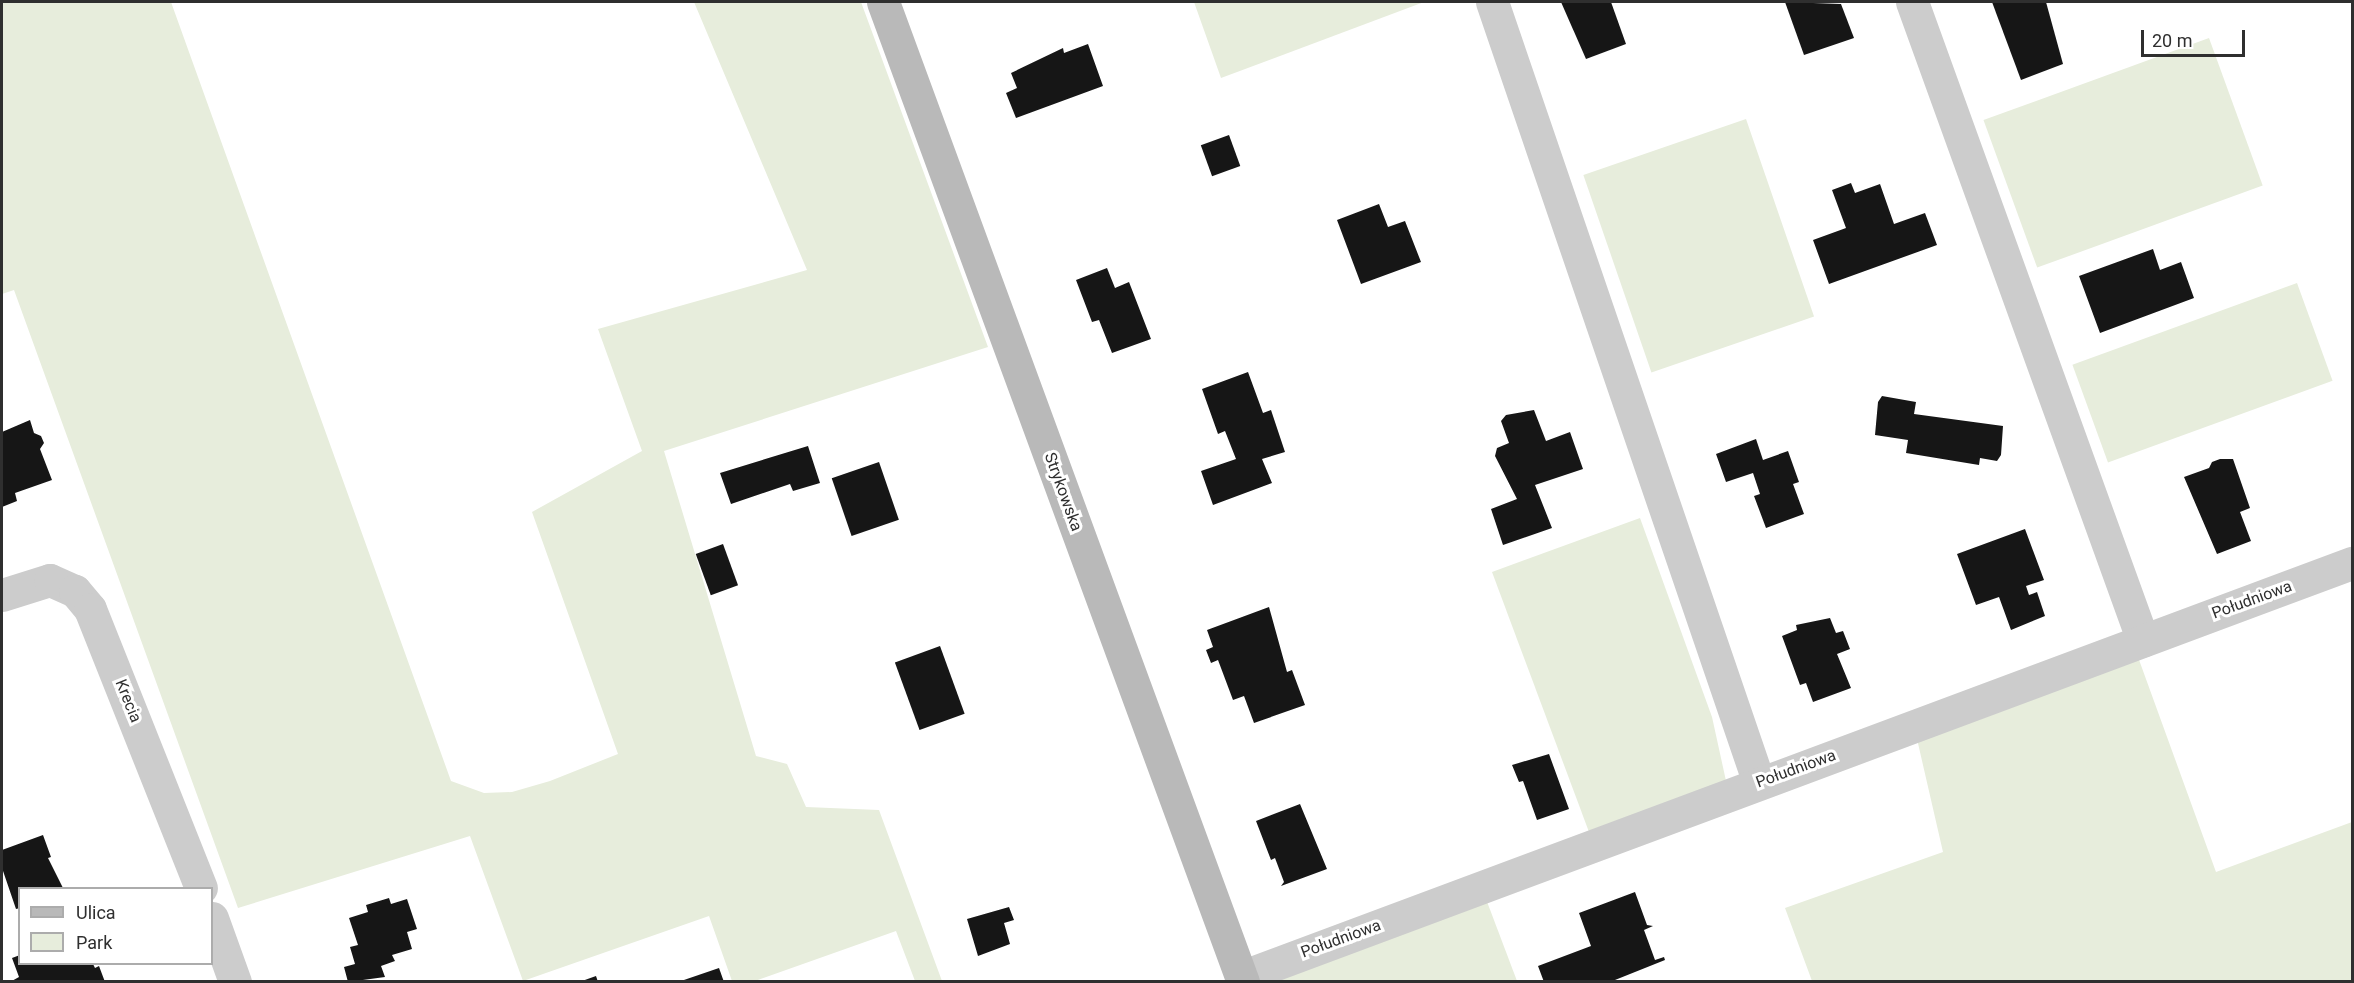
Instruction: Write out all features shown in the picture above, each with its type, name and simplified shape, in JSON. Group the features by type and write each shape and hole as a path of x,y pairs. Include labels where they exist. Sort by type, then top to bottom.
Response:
{"street":[{"name":"Strykowska","path":"883,2 1242,979"},
{"path":"1492,2 1759,783"},
{"path":"1912,2 2143,641"},
{"name":"Południowa","path":"1242,979 1759,783 2352,563"},
{"name":"Krecia","path":"2,595 50,580 75,591 90,609 201,887"},
{"path":"213,921 235,981"}],"green space":[{"path":"2,2 171,2 451,781 484,793 512,792 550,781 618,754 532,512 642,451 598,329 807,270 694,2 861,2 988,347 664,451 756,756 787,764 806,807 879,810 942,981 915,981 896,931 755,981 732,981 709,916 523,981 470,836 238,908 14,290 2,294"},
{"path":"1194,2 1424,2 1221,78"},
{"path":"2209,38 2263,186 2037,268 1983,120"},
{"path":"1746,119 1814,317 1651,373 1583,175"},
{"path":"2297,283 2333,381 2108,462 2072,365"},
{"path":"1640,518 1712,717 1726,781 1589,832 1492,572"},
{"path":"2138,657 2216,872 2352,822 2352,981 1812,981 1785,908 1943,852 1917,739"},
{"path":"1486,899 1517,981 1273,982"}],"building":[{"path":"1561,2 1611,2 1626,44 1586,59"},
{"path":"1785,2 1841,4 1854,38 1804,55"},
{"path":"1992,2 2046,2 2063,64 2021,80"},
{"path":"1088,44 1103,86 1016,118 1006,93 1017,88 1011,73 1063,48 1064,53"},
{"path":"1229,135 1240,166 1212,176 1201,145"},
{"path":"1851,183 1855,193 1880,184 1894,224 1925,213 1937,245 1829,284 1813,240 1846,228 1832,190"},
{"path":"1379,204 1388,227 1405,221 1421,262 1361,284 1337,220"},
{"path":"2153,249 2160,270 2181,262 2194,298 2100,333 2079,276"},
{"path":"1107,268 1115,288 1129,282 1151,339 1112,353 1099,320 1092,322 1076,280"},
{"path":"1248,372 1263,413 1271,410 1285,452 1262,459 1272,483 1213,505 1201,471 1236,459 1225,431 1218,434 1202,389"},
{"path":"1882,396 1916,402 1914,414 2003,426 2001,455 1997,461 1980,458 1979,465 1906,453 1908,440 1875,435 1878,402"},
{"path":"1534,410 1546,441 1570,432 1583,469 1535,485 1552,528 1503,545 1491,509 1517,499 1495,456 1497,448 1509,443 1501,421 1506,415"},
{"path":"30,420 34,433 41,436 44,443 40,449 52,480 15,493 17,501 2,507 2,432"},
{"path":"1756,439 1763,460 1788,451 1799,482 1793,484 1804,514 1766,528 1754,496 1760,494 1753,473 1726,482 1716,454"},
{"path":"808,446 820,483 793,491 790,484 731,504 720,473"},
{"path":"2220,459 2233,459 2250,508 2240,512 2251,541 2217,554 2184,477 2209,468 2212,462"},
{"path":"879,462 899,520 852,536 832,478"},
{"path":"2025,529 2044,580 2026,586 2029,595 2037,592 2045,616 2011,630 1999,597 1976,605 1957,554"},
{"path":"723,544 738,585 711,595 696,554"},
{"path":"1269,607 1287,672 1292,670 1305,705 1254,723 1244,696 1233,700 1218,660 1211,663 1206,650 1213,647 1207,630"},
{"path":"1830,618 1836,633 1843,631 1850,649 1837,654 1851,688 1813,702 1806,683 1800,685 1782,636 1797,630 1796,625"},
{"path":"940,646 965,714 920,730 895,662"},
{"path":"1549,754 1569,809 1537,820 1523,781 1519,782 1512,765"},
{"path":"1300,804 1327,869 1281,886 1284,882 1275,858 1271,860 1256,821"},
{"path":"43,835 51,857 48,858 62,887 18,887 18,908 16,909 2,868 2,850"},
{"path":"1635,892 1647,925 1653,926 1644,930 1655,960 1664,957 1665,960 1610,982 1544,982 1538,966 1591,946 1579,913"},
{"path":"389,898 391,904 407,899 417,929 407,932 412,949 392,955 395,961 381,966 385,977 348,982 344,967 355,964 350,947 358,945 349,918 368,912 366,905"},
{"path":"1009,907 1014,920 1004,923 1010,944 978,956 967,919"},
{"path":"18,956 18,965 94,965 95,968 99,966 105,982 10,982 19,977 12,958"},
{"path":"719,968 724,982 681,982 681,981"},
{"path":"596,976 598,982 582,982 582,981"}]}
